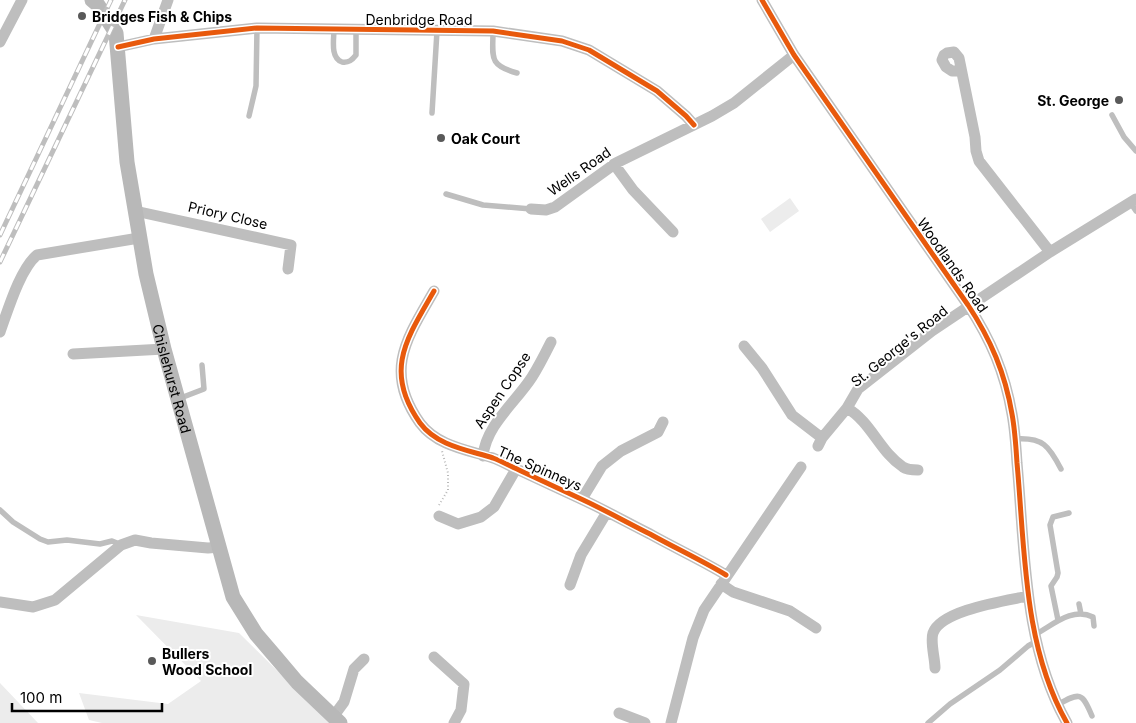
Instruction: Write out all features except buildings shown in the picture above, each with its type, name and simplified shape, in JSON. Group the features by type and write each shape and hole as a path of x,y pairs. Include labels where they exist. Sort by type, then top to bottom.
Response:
{"main road":[{"name":"Chislehurst Road","path":"92,0 98,5 116,33 127,162 139,238 164,349 220,547 232,597 256,634 297,682 336,721"}],"street":[{"path":"0,42 22,0"},
{"path":"154,39 168,0"},
{"name":"Woodlands Road","path":"762,0 794,55 968,305 996,355 1012,414 1028,596 1048,682 1067,723"},
{"name":"Denbridge Road","path":"118,47 154,39 257,28 493,31 562,41 589,50 657,91 694,125"},
{"path":"694,125 734,104 794,55"},
{"path":"961,71 979,161 1050,252"},
{"name":"Wells Road","path":"531,209 546,210 555,207 614,164 694,125"},
{"path":"614,164 632,190 672,232"},
{"name":"St. George's Road","path":"744,346 762,368 792,415 820,442 847,408 858,389 932,331 968,305 1050,252 1134,204"},
{"name":"Priory Close","path":"135,211 292,245 288,269"},
{"path":"0,332 10,303 27,266 37,255 139,238"},
{"name":"The Spinneys","path":"434,291 409,333 401,362 401,373 406,397 421,424 445,442 460,450 494,458 582,499 724,579 733,592 790,611 816,628"},
{"name":"Aspen Copse","path":"483,456 484,443 532,377 551,342"},
{"path":"73,354 164,349"},
{"path":"847,408 858,414 898,463 904,468 918,470"},
{"path":"582,499 602,466 621,451 658,432 663,422"},
{"path":"670,723 697,626 704,610 802,467"},
{"name":"The Spinneys","path":"439,516 458,524 481,518 494,507 516,469"},
{"path":"570,585 581,555 607,512"},
{"path":"0,602 33,607 55,600 120,547 135,540 179,546 220,547"},
{"path":"935,668 932,636 937,624 971,609 1028,596"},
{"path":"434,657 464,684 461,710 454,723"},
{"path":"336,721 354,669 364,659"},
{"path":"620,713 645,723"}],"lane":[{"path":"249,116 256,86 257,28"},
{"path":"334,29 335,55 339,61 346,62 351,61 356,55 356,30"},
{"path":"432,113 437,30"},
{"path":"493,31 493,56 495,63 504,69 517,72"},
{"path":"1112,115 1124,137 1136,151"},
{"name":"Wells Road","path":"446,194 483,205 531,209"},
{"path":"178,399 204,389 202,365"},
{"path":"1015,439 1026,438 1040,441 1054,454 1061,469"},
{"path":"0,510 13,522 48,542 68,540 100,544 112,541 120,547"},
{"path":"1058,620 1051,586 1058,573 1050,524 1053,517 1069,513"},
{"path":"1079,604 1081,614"},
{"path":"928,723 950,704 1000,670 1058,620 1081,614 1093,617 1094,626"},
{"path":"1057,704 1073,696 1078,696 1086,700 1092,716"}],"path":[{"path":"439,516 438,506 448,490 448,472 441,452 445,442"}],"shaded area":[{"path":"790,198 799,211 770,232 761,219"},
{"path":"136,615 239,633 330,723 102,723 89,720 79,693 168,704 201,681"},
{"path":"0,683 38,723 0,723"}],"railway":[{"path":"0,235 111,0"},
{"path":"0,262 125,0"}],"cycle path":[{"path":"762,0 794,55 968,305 984,331 996,357 1009,399 1014,426 1028,596 1034,630 1042,662 1053,693 1067,723"},
{"path":"118,47 154,39 257,28 493,31 562,41 589,50 657,91 694,125"},
{"path":"434,291 408,340 403,355 401,371 403,387 409,404 427,431 444,442 493,458 588,502 726,575"}],"place":[{"name":"Bridges Fish & Chips","path":"82,16"},
{"name":"St. George","path":"1119,100"},
{"name":"Oak Court","path":"441,138"},
{"name":"Bullers Wood School","path":"152,661"}]}
